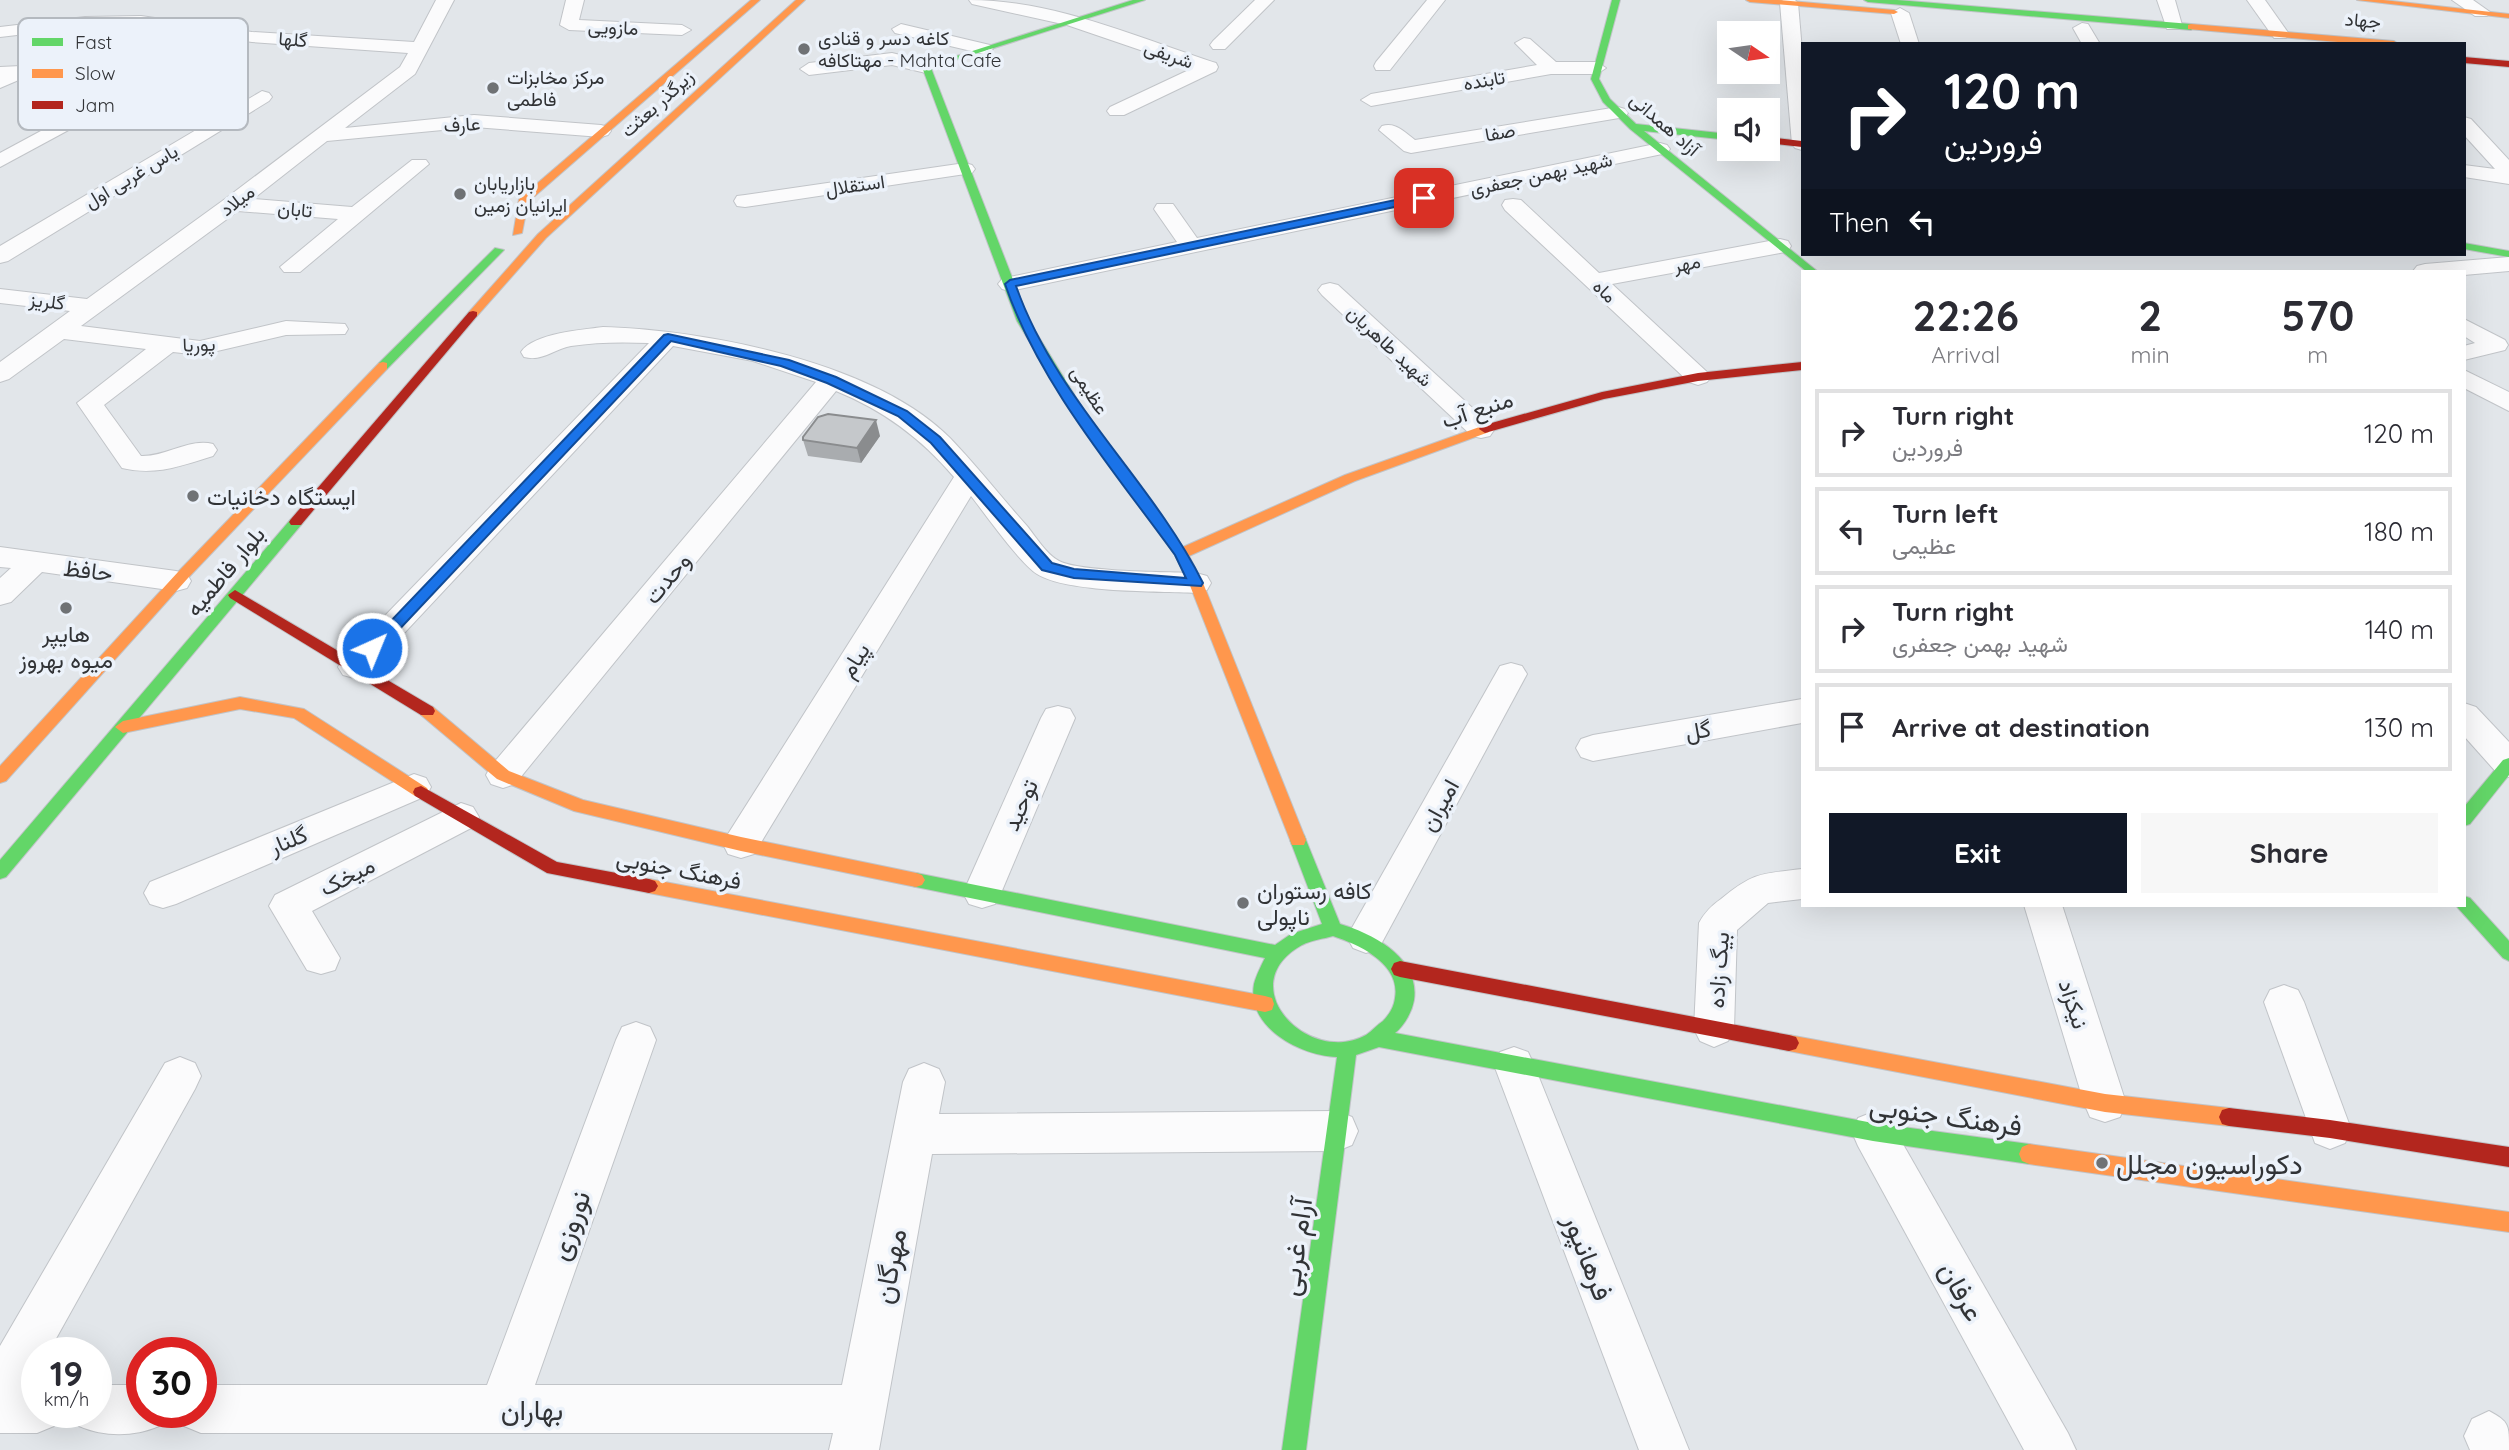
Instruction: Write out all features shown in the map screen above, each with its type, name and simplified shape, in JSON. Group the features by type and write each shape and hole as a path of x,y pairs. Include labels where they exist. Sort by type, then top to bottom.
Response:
{"main road":[{"path":"517,233 523,201 756,0"},
{"name":"زیرگذر بعثت","path":"641,121 775,0"},
{"name":"زیرگذر بعثت","path":"542,236 801,0"},
{"path":"657,153 819,0"},
{"path":"926,67 1141,0"},
{"path":"1597,68 1616,0"},
{"name":"جهاد","path":"1750,0 1900,13 2086,36 2238,42"},
{"name":"جهاد","path":"1867,0 1921,2 2173,25 2276,39 2347,42"},
{"path":"2361,0 2509,16"},
{"path":"2466,50 2509,53"},
{"path":"2466,60 2509,64"},
{"name":"عظیمی","path":"926,67 1023,321 1082,418 1181,554 1350,933"},
{"name":"آزاد همدانی","path":"1597,68 1595,79 1599,88 1618,113 1811,270"},
{"path":"1633,127 1717,135"},
{"path":"1780,141 1801,144"},
{"path":"542,236 597,207"},
{"path":"517,233 537,214"},
{"name":"بلوار فاطمیه","path":"0,776 176,581 377,370 517,233"},
{"name":"بلوار فاطمیه","path":"0,872 542,236"},
{"path":"2466,246 2509,254"},
{"name":"منبع آب","path":"1181,554 1350,478 1481,430 1602,396 1698,377 1801,366"},
{"name":"فرهنگ جنوبی","path":"235,595 431,714 503,775 580,806 741,844 1276,953"},
{"name":"فرهنگ جنوبی","path":"123,727 240,703 298,713 461,817 553,869 1265,1004"},
{"path":"2466,817 2509,764"},
{"path":"2466,905 2509,953"},
{"path":"1350,933 1380,945 1400,969 1405,988 1403,1007 1394,1025 1380,1039 1347,1052 1320,1050 1295,1041 1276,1024 1265,1004 1263,985 1267,968 1276,953 1302,935 1350,933"},
{"name":"فرهنگ جنوبی","path":"1400,969 2105,1103 2330,1129 2509,1157"},
{"name":"فرهنگ جنوبی","path":"1380,1039 1873,1132 2509,1222"},
{"name":"آرام غربی","path":"1294,1450 1347,1052"}],"street":[{"name":"میلاد","path":"0,374 233,204 408,70 445,0"},
{"name":"مازویی","path":"575,0 569,25 682,30"},
{"path":"978,0 1072,22"},
{"path":"1219,45 1265,0"},
{"path":"1383,66 1436,0"},
{"path":"2166,0 2173,25"},
{"path":"2256,0 2276,39"},
{"path":"2461,0 2481,12"},
{"path":"1789,3 1801,133"},
{"path":"1900,13 1909,42"},
{"name":"شریفی","path":"1072,22 1209,67 1117,111"},
{"path":"901,29 984,49"},
{"name":"گلها","path":"0,32 18,30"},
{"name":"گلها","path":"248,36 420,48"},
{"path":"1524,43 1551,68"},
{"path":"809,69 892,59 926,67"},
{"name":"تابنده","path":"1371,100 1551,68 1597,68"},
{"path":"0,73 18,72"},
{"path":"0,82 18,73"},
{"name":"یاس غربی اول","path":"248,105 262,97"},
{"name":"صفا","path":"1389,130 1411,147 1618,113"},
{"name":"عارف","path":"322,136 474,121 601,131"},
{"path":"2466,125 2509,173"},
{"path":"0,162 57,130"},
{"name":"یاس غربی اول","path":"0,256 208,130"},
{"name":"شهید بهمن جعفری","path":"1010,284 1660,149"},
{"path":"292,267 419,164"},
{"name":"استقلال","path":"745,201 965,169"},
{"path":"2466,171 2509,178"},
{"path":"1303,198 1319,219"},
{"name":"تابان","path":"233,204 356,214"},
{"name":"ماه","path":"1513,205 1698,377"},
{"path":"1165,209 1191,246"},
{"name":"مهر","path":"1593,281 1780,246"},
{"path":"2437,270 2509,264"},
{"name":"شهید طاهریان","path":"1330,290 1481,430"},
{"name":"گلریز","path":"0,296 93,307"},
{"path":"2466,327 2496,345 2466,352"},
{"name":"پوریا","path":"61,331 200,348 286,328 336,329"},
{"path":"533,352 563,340 602,335 668,337 784,363 831,380 903,413 936,440 1047,567 1074,573 1196,583"},
{"path":"354,667 668,337"},
{"path":"168,344 90,403 132,462 142,466 162,463 203,450"},
{"path":"2466,379 2509,403"},
{"name":"وحدت","path":"503,775 831,380"},
{"name":"پیام","path":"741,844 968,477"},
{"name":"حافظ","path":"0,557 176,581"},
{"path":"0,595 34,563"},
{"name":"امیران","path":"1350,933 1511,674"},
{"name":"گل","path":"1593,748 1801,711"},
{"path":"2466,717 2509,764"},
{"name":"توحید","path":"982,892 1058,718"},
{"name":"گلنار","path":"163,893 414,787"},
{"name":"میخک","path":"321,958 288,906 461,817"},
{"name":"بیگ زاده","path":"1714,1029 1718,923 1759,888 1801,884"},
{"name":"نیکزاد","path":"2044,907 2105,1103"},
{"path":"2284,1002 2330,1129"},
{"name":"نوروزی","path":"502,1409 636,1040"},
{"name":"فرهانپور","path":"1514,1065 1664,1450"},
{"path":"0,1392 180,1076"},
{"name":"مهرگان","path":"859,1429 924,1082"},
{"path":"914,1134 1337,1131"},
{"name":"عرفان","path":"1873,1132 2051,1450"},
{"path":"0,1409 21,1409"},
{"name":"بهاران","path":"217,1409 502,1409 859,1429"}],"building":[{"path":"828,414 876,420 857,448 803,440 818,417"}],"traffic: fast":[{"path":"1141,0 926,67 1023,321 1082,418 1149,510"},
{"path":"1616,0 1595,79 1606,100 1633,127 1811,270"},
{"path":"1868,0 2191,27"},
{"path":"1633,127 1717,136"},
{"path":"2466,246 2509,254"},
{"path":"383,366 499,250"},
{"path":"0,872 296,522"},
{"path":"2466,817 2509,764"},
{"path":"1298,840 1333,929"},
{"path":"916,880 1276,953"},
{"path":"2466,905 2509,953"},
{"path":"1333,929 1366,941 1381,951 1402,975 1406,990 1403,1007 1393,1024 1372,1042 1347,1049 1322,1048 1298,1040 1279,1026 1266,1008 1263,987 1271,964 1288,945 1297,939 1333,929"},
{"path":"1380,1039 1873,1132 2029,1154"},
{"path":"1294,1450 1347,1052"}],"traffic: slow":[{"path":"517,233 523,201 756,0"},
{"path":"473,314 542,236 801,0"},
{"path":"1750,0 1894,12"},
{"path":"2361,0 2509,16"},
{"path":"2191,27 2370,42"},
{"path":"0,777 183,575 383,366"},
{"path":"1181,554 1350,478 1485,429"},
{"path":"1149,510 1181,554 1196,583 1298,840"},
{"path":"123,727 240,703 298,713 421,792"},
{"path":"427,711 503,775 580,806 741,844 916,880"},
{"path":"649,886 1265,1004"},
{"path":"1789,1043 2105,1103 2229,1117"},
{"path":"2029,1154 2509,1222"}],"traffic: jam":[{"path":"2466,60 2509,64"},
{"path":"1780,141 1801,144"},
{"path":"296,522 473,314"},
{"path":"1485,429 1602,396 1698,377 1801,366"},
{"path":"235,595 427,711"},
{"path":"421,792 553,868 649,886"},
{"path":"1400,969 1789,1043"},
{"path":"2229,1117 2330,1129 2509,1157"}],"place":[{"name":"کاغه دسر و قنادی مهتاکافه - Mahta Cafe","path":"804,49"},
{"name":"مرکز مخابزات فاطمی","path":"493,88"},
{"name":"بازاریابان ایرانیان زمین","path":"460,194"},
{"name":"ایستگاه دخانیات","path":"193,496"},
{"name":"هایپر میوه بهروز","path":"66,608"},
{"name":"کافه رستوران ناپولی","path":"1243,903"},
{"name":"دکوراسیون مجلل","path":"2102,1163"}],"route":[{"path":"372,648 668,337 784,363 831,380 903,413 936,440 1047,567 1059,572 1196,583 1181,554 1082,418 1023,321 1010,284 1424,198"}]}
